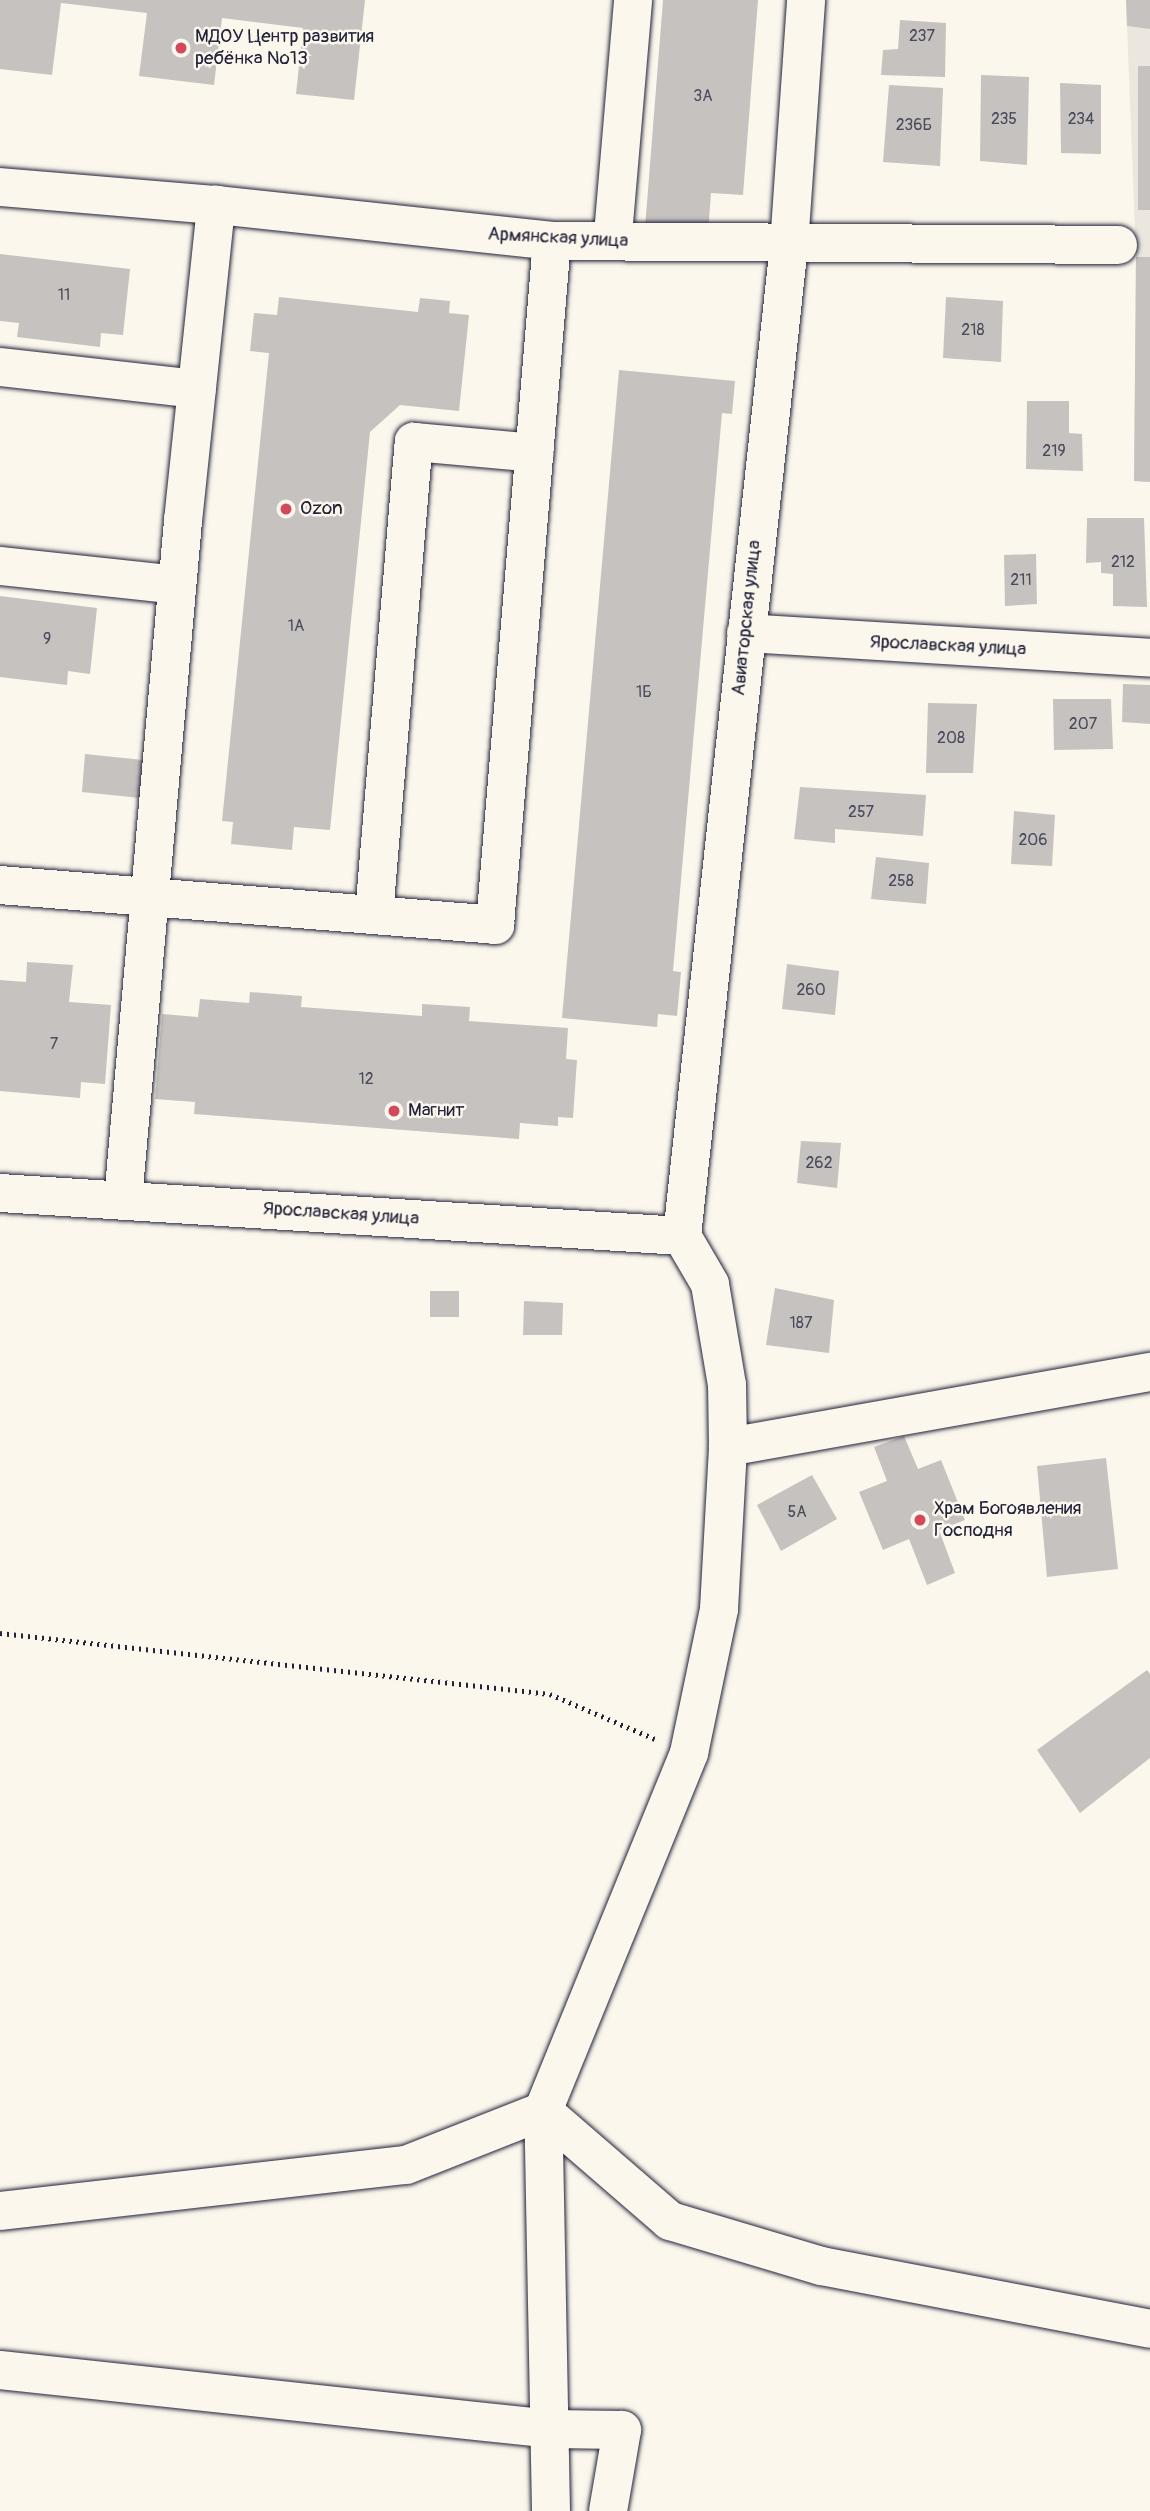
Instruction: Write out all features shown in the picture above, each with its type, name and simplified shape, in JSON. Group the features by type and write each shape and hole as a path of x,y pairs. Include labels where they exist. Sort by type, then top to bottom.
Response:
{"street":[{"path":"614,223 633,0"},
{"name":"Авиаторская улица","path":"682,1236 789,245 806,0"},
{"name":"Армянская улица","path":"0,187 216,205 552,241 789,245 1118,245"},
{"path":"123,1200 177,585 216,205"},
{"path":"0,885 495,925 552,241"},
{"path":"0,368 197,389"},
{"path":"374,915 414,442 535,453"},
{"path":"0,566 177,585"},
{"name":"Ярославская улица","path":"746,633 1150,658"},
{"name":"Ярославская улица","path":"0,1193 682,1236"},
{"path":"551,2511 543,2111 689,1753 719,1609 728,1447 727,1385 710,1284 682,1236"},
{"path":"728,1447 1150,1371"},
{"path":"0,2211 406,2165 543,2111"},
{"path":"543,2111 670,2221 821,2266 1150,2329"},
{"path":"0,2370 551,2429 622,2430 608,2511"}],"path":[{"path":"0,1633 550,1694 689,1753"}],"shaded area":[{"path":"1126,0 1150,0 1150,482 1134,481 1136,257"}],"building":[{"name":"МДОУ Центр развития ребёнка №13","path":"0,0 365,0 354,100 296,94 303,28 222,18 214,85 139,76 147,13 61,3 52,75 0,69"},
{"path":"663,0 758,0 743,195 711,193 708,233 645,228"},
{"path":"1126,0 1150,0 1150,29 1127,26"},
{"path":"900,20 946,23 945,77 881,75 883,50 898,49"},
{"path":"1138,66 1150,66 1150,210 1138,210"},
{"path":"981,75 1029,77 1027,165 980,161"},
{"path":"1060,83 1101,85 1101,154 1061,153"},
{"path":"889,85 943,88 940,166 883,162"},
{"path":"0,254 130,269 123,335 101,333 100,347 17,337 19,323 0,321"},
{"path":"1136,257 1150,257 1150,482 1134,481"},
{"path":"279,297 418,312 420,298 450,301 449,313 469,315 459,411 400,405 370,432 330,830 294,827 292,850 231,844 233,822 222,821 269,353 250,351 254,313 277,315"},
{"path":"946,297 1003,301 1001,362 943,358"},
{"path":"619,370 735,381 732,414 722,413 673,971 681,972 677,1016 658,1014 657,1027 562,1018"},
{"path":"1027,401 1069,401 1069,433 1082,434 1083,471 1026,469"},
{"path":"1087,518 1144,518 1147,607 1113,606 1113,574 1101,573 1101,562 1086,563"},
{"path":"1036,554 1037,604 1005,606 1004,555"},
{"path":"0,596 97,608 90,674 68,671 67,685 0,677"},
{"path":"1123,684 1150,685 1150,724 1122,722"},
{"path":"1053,699 1111,699 1113,749 1054,750"},
{"path":"928,703 977,704 973,773 926,773"},
{"path":"85,754 143,760 140,798 82,792"},
{"path":"800,787 926,795 923,836 835,829 835,843 794,839"},
{"path":"1014,811 1055,815 1052,866 1011,864"},
{"path":"876,857 929,863 926,904 871,899"},
{"path":"27,962 73,965 69,1002 111,1005 105,1084 81,1082 80,1098 0,1091 0,980 26,982"},
{"path":"787,964 839,971 835,1015 782,1009"},
{"path":"250,992 302,996 301,1007 422,1016 422,1004 470,1007 469,1021 568,1028 566,1059 577,1060 573,1118 558,1117 558,1126 520,1123 519,1139 194,1114 195,1102 155,1099 162,1014 198,1017 200,999 249,1003"},
{"path":"801,1141 841,1143 837,1188 797,1183"},
{"path":"775,1288 834,1300 829,1353 766,1345"},
{"path":"430,1291 459,1291 459,1317 430,1317"},
{"path":"524,1301 563,1303 562,1335 523,1335"},
{"name":"Храм Богоявления Господня","path":"904,1436 918,1469 941,1460 965,1520 939,1530 955,1573 927,1585 909,1539 883,1550 859,1492 887,1481 874,1447"},
{"path":"1106,1458 1118,1569 1047,1577 1037,1466"},
{"path":"812,1475 837,1519 781,1551 757,1505"},
{"path":"1147,1670 1150,1674 1150,1758 1080,1813 1037,1750"}],"place":[{"name":"МДОУ Центр развития ребёнка №13","path":"181,48"},
{"name":"Ozon","path":"286,509"},
{"name":"Магнит","path":"394,1111"},
{"name":"Храм Богоявления Господня","path":"920,1520"}]}
